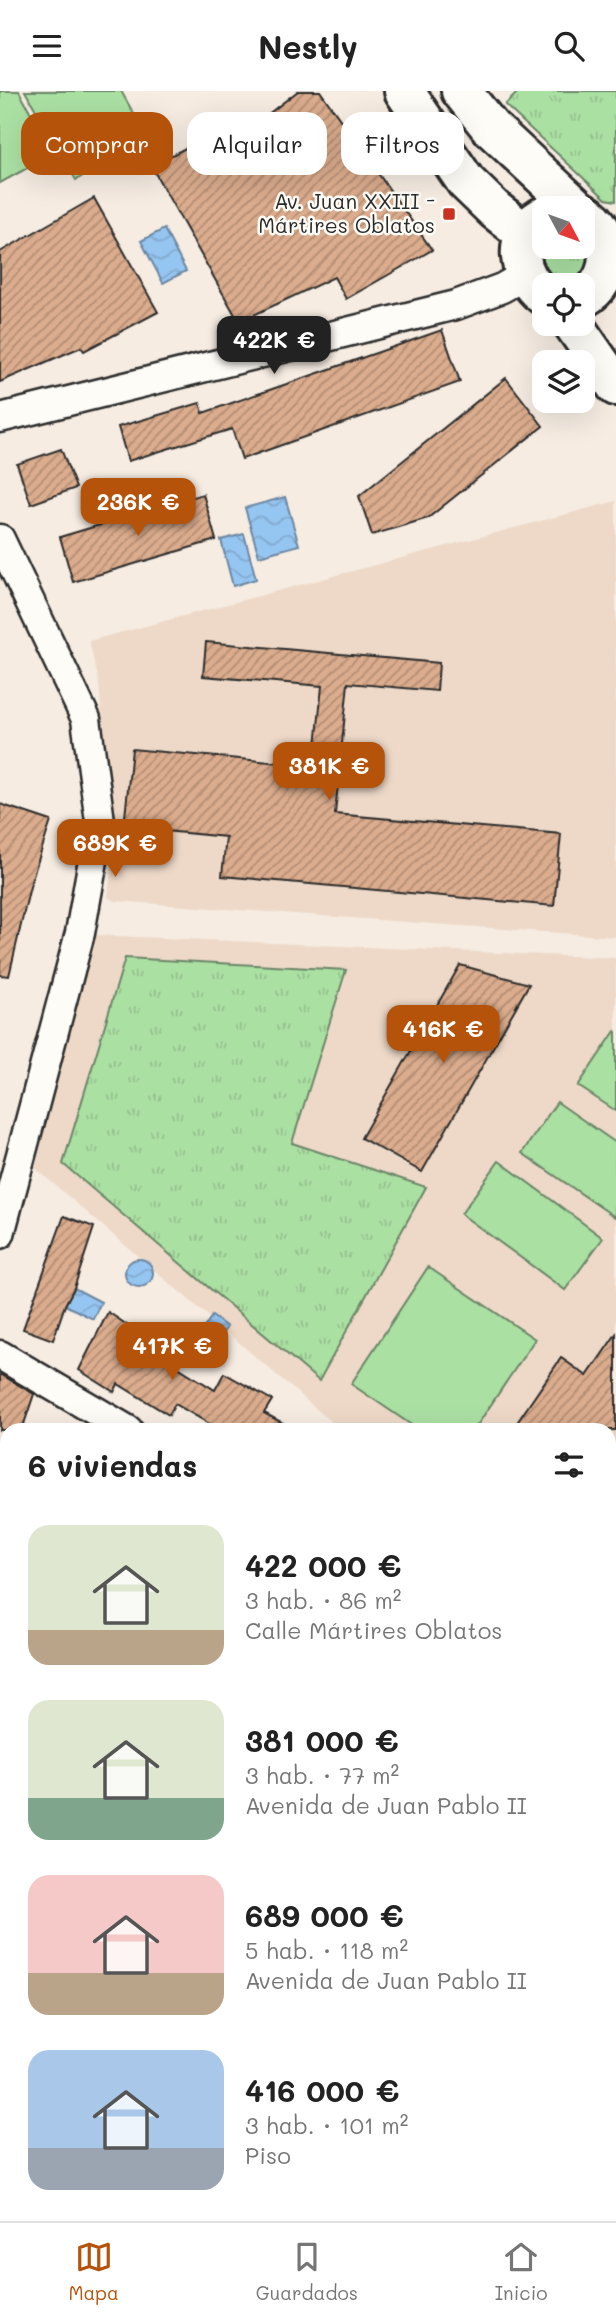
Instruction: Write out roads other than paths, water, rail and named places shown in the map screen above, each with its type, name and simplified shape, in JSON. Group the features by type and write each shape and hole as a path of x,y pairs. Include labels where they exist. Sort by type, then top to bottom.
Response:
{"main road":[{"path":"404,91 466,182 495,210 532,224"},
{"path":"461,91 491,128 564,196"},
{"path":"595,219 614,246 607,276 595,290"},
{"path":"532,230 521,247 521,261 532,280"},
{"path":"581,336 616,386"}],"street":[{"path":"0,418 456,305 502,288 532,285"},
{"path":"0,539 86,719 100,821 80,933 0,1234"},
{"path":"0,1355 116,1423"}],"water":[{"path":"164,229 186,271 163,283 141,241"},
{"path":"285,497 299,545 259,556 245,508"},
{"path":"244,534 256,579 233,586 221,540"},
{"path":"139,1259 149,1263 153,1273 149,1283 139,1287 129,1283 125,1273 129,1263"},
{"path":"74,1288 101,1302 93,1319 65,1305"},
{"path":"212,1316 227,1327 206,1357 191,1346"}],"place":[{"name":"Av. Juan XXIII - Mártires Oblatos","path":"449,214"}]}
